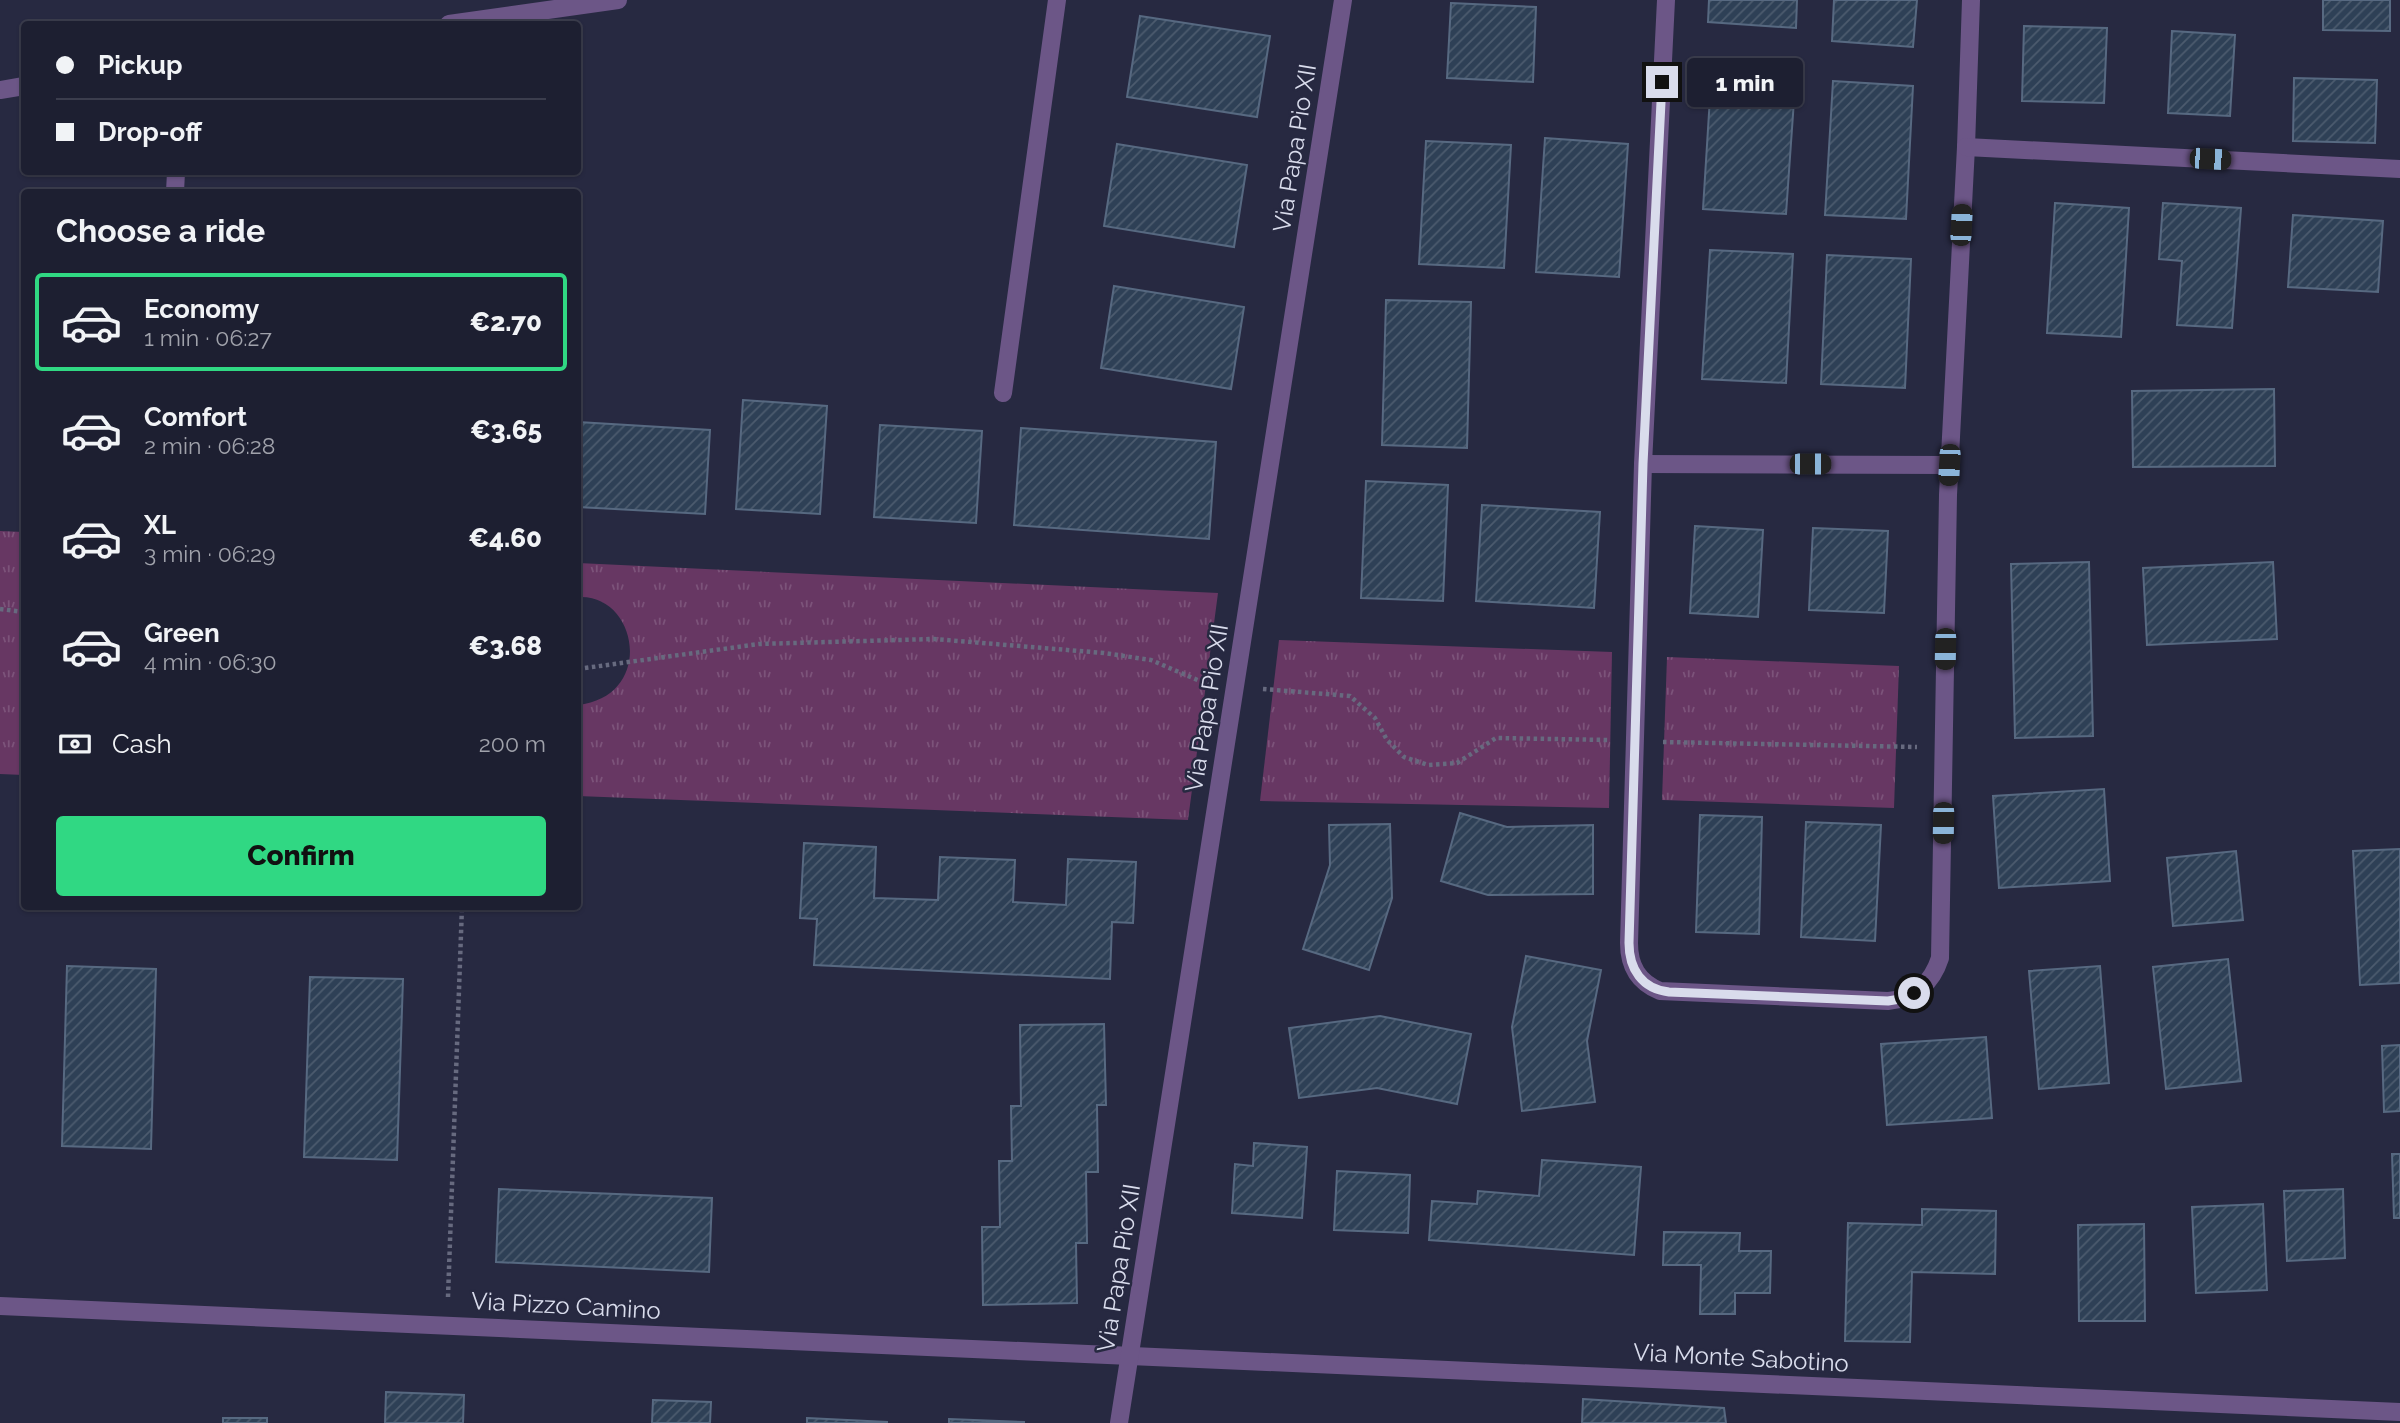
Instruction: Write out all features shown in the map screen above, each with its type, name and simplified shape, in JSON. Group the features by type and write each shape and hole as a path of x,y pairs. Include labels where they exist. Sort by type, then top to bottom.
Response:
{"street":[{"path":"470,21 618,0"},
{"path":"1003,393 1057,0"},
{"name":"Via Papa Pio XII","path":"1119,1423 1343,0"},
{"path":"1666,0 1643,464 1629,954 1633,969 1645,984 1660,991 1888,1001 1906,998 1924,986 1933,975 1940,957 1949,465 1971,0"},
{"path":"0,90 21,86"},
{"path":"1966,147 2400,169"},
{"path":"1643,464 1949,465"},
{"name":"Via Pizzo Camino","path":"0,1306 1130,1356"},
{"name":"Via Monte Sabotino","path":"1130,1356 2348,1416 2400,1412"}],"path":[{"path":"0,609 21,612"},
{"path":"581,669 759,644 934,639 1104,653 1151,660 1206,685 1350,696 1375,718 1387,740 1404,757 1428,765 1457,763 1496,738 1944,749"},
{"path":"447,1326 462,910"}],"green space":[{"path":"0,531 21,532 21,775 0,774"},
{"path":"581,563 1218,593 1188,820 581,796 581,704 603,698 619,684 628,666 630,646 625,627 614,611 598,600 581,597"},
{"path":"1279,640 1612,652 1609,808 1260,801"},
{"path":"1667,657 1899,666 1894,808 1662,800"}],"building":[{"path":"1709,0 1797,0 1796,28 1708,22"},
{"path":"1834,0 1917,0 1913,47 1832,41"},
{"path":"2323,0 2390,0 2390,31 2323,30"},
{"path":"1451,3 1536,7 1533,82 1447,78"},
{"path":"1140,16 1270,36 1257,117 1127,97"},
{"path":"2024,26 2107,28 2104,103 2022,101"},
{"path":"2172,31 2235,35 2230,116 2168,113"},
{"path":"2294,78 2377,80 2375,143 2293,141"},
{"path":"1711,81 1795,86 1786,214 1703,209"},
{"path":"1833,81 1913,86 1906,219 1825,215"},
{"path":"1545,138 1628,144 1619,277 1536,272"},
{"path":"1426,141 1511,145 1504,268 1419,264"},
{"path":"1117,144 1247,165 1234,247 1104,226"},
{"path":"2055,203 2129,208 2121,337 2047,333"},
{"path":"2163,203 2241,208 2232,328 2177,325 2182,261 2159,259"},
{"path":"2293,215 2383,221 2378,292 2288,287"},
{"path":"1710,250 1793,254 1786,383 1702,379"},
{"path":"1827,255 1911,259 1905,388 1821,384"},
{"path":"1114,286 1244,307 1231,389 1101,368"},
{"path":"1386,300 1471,302 1467,448 1382,445"},
{"path":"2274,389 2275,466 2133,467 2132,391"},
{"path":"743,400 827,406 820,514 736,509"},
{"path":"581,422 710,430 705,514 581,507"},
{"path":"880,425 982,431 976,523 874,517"},
{"path":"1021,428 1216,442 1209,539 1014,525"},
{"path":"1366,481 1448,485 1443,601 1361,598"},
{"path":"1482,505 1600,512 1594,608 1476,601"},
{"path":"1695,526 1763,530 1758,617 1690,613"},
{"path":"1813,528 1888,531 1884,613 1809,610"},
{"path":"2089,562 2093,736 2015,738 2011,564"},
{"path":"2273,562 2277,639 2147,645 2143,568"},
{"path":"2104,789 2110,881 1999,888 1993,796"},
{"path":"1460,813 1507,827 1593,825 1593,894 1488,895 1441,881"},
{"path":"1700,815 1762,817 1759,934 1696,932"},
{"path":"1806,822 1881,825 1875,941 1801,937"},
{"path":"1390,824 1392,898 1369,970 1303,949 1330,865 1329,825"},
{"path":"804,843 876,847 874,898 938,900 940,857 1015,860 1013,902 1066,905 1068,859 1136,862 1133,923 1112,922 1110,979 814,965 817,919 800,918"},
{"path":"2400,849 2400,983 2360,985 2353,851"},
{"path":"2236,851 2243,920 2173,926 2167,858"},
{"path":"1526,956 1601,970 1587,1041 1595,1102 1522,1111 1512,1027"},
{"path":"2228,959 2241,1081 2166,1089 2153,967"},
{"path":"67,966 156,969 151,1149 62,1146"},
{"path":"2100,966 2109,1083 2039,1089 2029,971"},
{"path":"310,977 403,979 397,1160 304,1157"},
{"path":"1380,1016 1471,1034 1457,1104 1377,1088 1299,1098 1289,1028"},
{"path":"1104,1024 1106,1105 1097,1105 1098,1172 1086,1172 1087,1243 1076,1243 1077,1303 983,1305 982,1227 1000,1227 999,1161 1012,1161 1011,1106 1021,1106 1020,1025"},
{"path":"1986,1037 1992,1118 1887,1125 1881,1044"},
{"path":"2400,1045 2400,1111 2384,1112 2382,1046"},
{"path":"1254,1143 1307,1147 1302,1218 1232,1213 1235,1164 1253,1166"},
{"path":"2392,1154 2400,1154 2400,1218 2394,1218"},
{"path":"1542,1160 1641,1167 1634,1255 1429,1240 1432,1201 1477,1204 1478,1191 1539,1196"},
{"path":"1337,1171 1410,1175 1408,1233 1334,1230"},
{"path":"499,1189 712,1198 709,1272 496,1262"},
{"path":"2343,1189 2345,1258 2287,1261 2284,1191"},
{"path":"2263,1204 2267,1290 2196,1293 2192,1207"},
{"path":"1922,1209 1996,1211 1995,1274 1912,1272 1910,1342 1845,1341 1848,1223 1922,1225"},
{"path":"2144,1224 2145,1321 2079,1321 2078,1225"},
{"path":"1664,1232 1740,1233 1739,1251 1771,1251 1770,1293 1735,1293 1735,1314 1700,1314 1701,1265 1663,1265"},
{"path":"386,1392 464,1395 463,1423 385,1423"},
{"path":"1583,1399 1724,1408 1726,1423 1582,1423"},
{"path":"653,1400 711,1402 710,1423 652,1423"},
{"path":"223,1418 267,1418 267,1423 223,1423"},
{"path":"807,1418 887,1422 887,1423 807,1423"},
{"path":"949,1419 1025,1422 949,1423"}],"route":[{"path":"1662,82 1643,464 1630,960 1638,977 1645,984 1660,991 1888,1001 1906,998 1914,993"}]}
